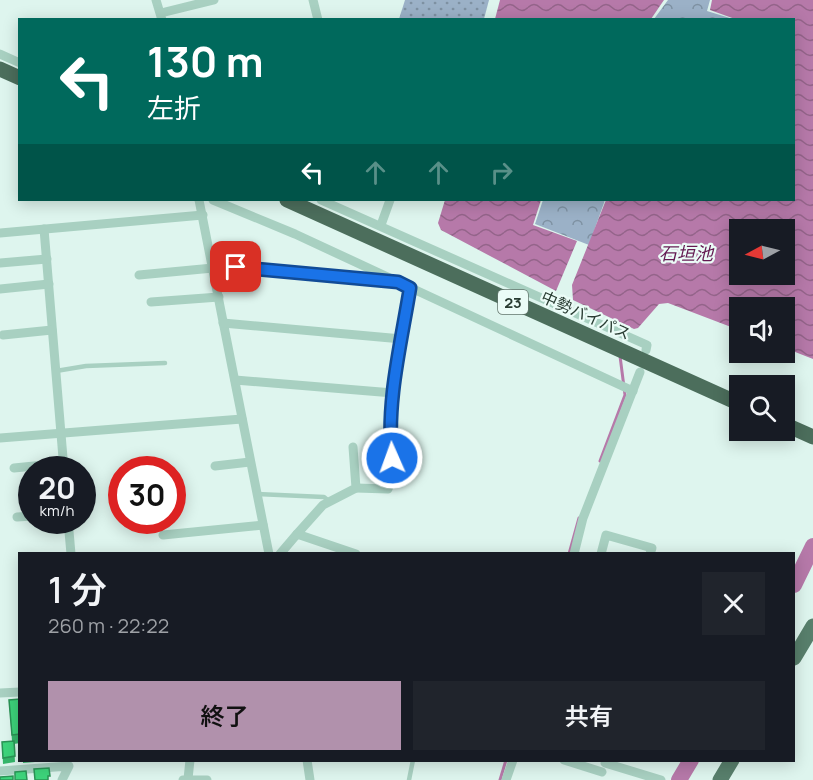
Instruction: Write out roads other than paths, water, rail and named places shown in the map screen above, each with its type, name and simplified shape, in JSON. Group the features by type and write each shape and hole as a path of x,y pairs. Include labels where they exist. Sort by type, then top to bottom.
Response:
{"highway":[{"path":"0,69 18,77"},
{"name":"中勢バイパス","path":"289,201 729,399"},
{"path":"795,429 813,437"}],"main road":[{"path":"795,656 813,627"},
{"path":"720,780 731,762"}],"street":[{"path":"156,0 162,16 214,0"},
{"path":"313,0 318,18"},
{"path":"0,54 18,62"},
{"path":"200,201 269,552"},
{"path":"215,201 398,282 633,391"},
{"path":"328,201 647,345 646,350"},
{"path":"381,225 390,201"},
{"path":"0,233 202,215"},
{"path":"44,229 63,456"},
{"path":"0,263 47,259"},
{"path":"139,275 213,267 398,282"},
{"path":"0,289 49,284"},
{"path":"282,552 323,505 356,488 388,489 393,476 390,441 393,393 410,288"},
{"path":"152,302 219,297"},
{"path":"223,323 402,339"},
{"path":"3,336 52,330"},
{"path":"574,552 583,518 640,372"},
{"path":"235,380 393,393"},
{"path":"0,438 242,419"},
{"path":"353,447 356,488"},
{"path":"215,466 250,462"},
{"path":"14,468 18,468"},
{"path":"163,535 263,525"},
{"path":"69,534 71,552"},
{"path":"297,534 350,552"},
{"path":"602,552 606,535 652,548 651,552"},
{"path":"0,693 18,692"},
{"path":"188,779 190,762"},
{"path":"307,762 310,780"},
{"path":"506,780 512,762"},
{"path":"573,762 662,780"},
{"path":"0,771 69,766 62,780"},
{"path":"183,780 207,780"}],"lane":[{"path":"56,371 86,366 165,363"},
{"path":"257,494 324,497 330,502"},
{"path":"409,780 413,762"}],"water":[{"path":"500,0 664,0 652,18 495,18"},
{"name":"石垣池","path":"712,0 813,0 813,359 795,352 795,297 729,297 729,326 668,303 659,304 638,328 634,329 573,300 572,285 606,201 795,201 795,18 732,18 710,10"},
{"path":"445,201 541,201 533,225 577,241 556,291 441,230 438,223"}],"waterway":[{"path":"600,461 625,395 620,356"},
{"path":"570,552 579,518"},
{"path":"795,583 813,546"},
{"path":"500,780 505,762"},
{"path":"679,780 690,762"}]}
